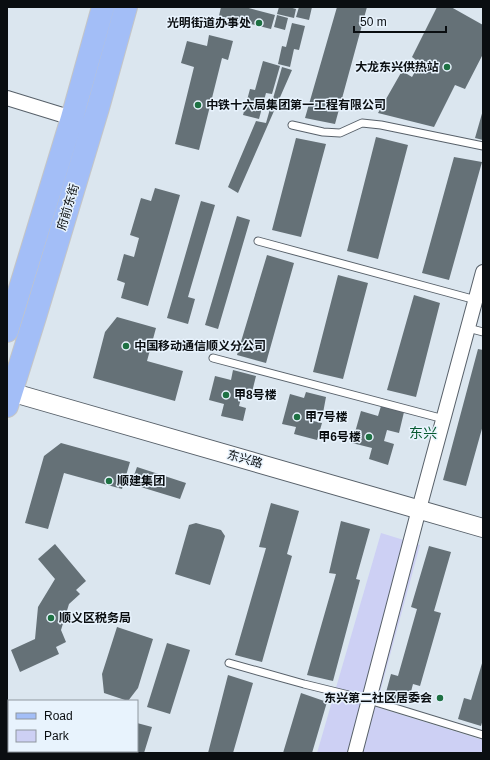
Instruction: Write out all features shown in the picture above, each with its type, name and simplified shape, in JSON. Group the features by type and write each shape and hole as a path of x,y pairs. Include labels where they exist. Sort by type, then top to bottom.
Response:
{"main road":[{"name":"府前东街","path":"7,332 72,118 103,7"},
{"name":"府前东街","path":"9,397 96,116 126,7"}],"street":[{"path":"7,98 72,118"},
{"path":"355,753 483,272"},
{"name":"东兴路","path":"9,397 419,509 483,528"}],"lane":[{"path":"292,125 323,132 340,133 362,123 381,125 483,146"},
{"path":"258,241 476,300"},
{"path":"468,328 483,332"},
{"path":"213,358 444,419"},
{"path":"229,663 369,700 483,735"}],"green space":[{"path":"381,533 420,545 376,707 483,740 483,753 317,753"}],"building":[{"name":"光明街道办事处","path":"221,7 245,7 275,15 271,29 219,16"},
{"path":"279,7 296,9 294,18 277,14"},
{"path":"299,7 312,7 309,20 296,17"},
{"path":"337,7 367,7 335,124 305,118"},
{"name":"大龙东兴供热站","path":"437,7 451,7 483,25 483,54 465,89 455,85 434,127 378,113 402,71 412,77 420,63 412,57"},
{"path":"277,15 288,18 285,30 274,27"},
{"path":"292,23 305,26 299,50 294,49 290,67 278,64 282,46 286,47"},
{"name":"中铁十六局集团第一工程有限公司","path":"209,35 233,41 228,60 222,58 199,150 175,144 194,67 181,63 187,41 207,46"},
{"path":"263,61 280,66 272,94 266,93 259,119 243,115 250,89 255,90"},
{"path":"282,67 292,70 238,193 228,187 256,121 266,123"},
{"path":"483,110 483,140 475,138"},
{"path":"376,137 408,145 378,259 347,251"},
{"path":"296,138 326,144 301,237 272,230"},
{"path":"454,157 482,162 449,280 422,273"},
{"path":"155,188 180,195 148,306 121,298 125,283 117,280 124,254 134,257 139,238 130,235 141,198 151,201"},
{"path":"201,201 215,205 188,297 195,299 188,324 167,318"},
{"path":"237,216 250,220 218,329 205,325"},
{"path":"267,255 294,263 266,363 237,355"},
{"path":"338,275 368,283 343,379 313,372"},
{"path":"414,295 440,303 416,397 387,390"},
{"name":"中国移动通信顺义分公司","path":"117,317 156,328 147,361 183,371 175,401 93,378 105,332"},
{"path":"478,349 483,350 483,425 466,486 443,480"},
{"name":"甲8号楼","path":"233,370 256,376 251,396 242,394 239,406 246,408 243,421 221,416 224,404 209,400 215,376 231,380"},
{"name":"甲7号楼","path":"306,392 326,397 323,413 312,410 309,420 322,423 317,440 294,434 296,427 282,424 290,394 304,398"},
{"name":"甲6号楼","path":"381,406 404,412 399,433 387,430 384,441 394,444 388,465 369,459 372,448 352,443 361,411 378,416"},
{"name":"顺建集团","path":"61,443 130,462 122,489 64,473 48,529 25,523 44,456"},
{"path":"137,467 186,483 180,499 131,484"},
{"path":"271,503 299,511 287,554 292,556 262,662 235,655 266,548 259,547"},
{"path":"341,521 370,529 356,579 360,580 333,681 307,675 336,574 329,573"},
{"path":"196,523 221,530 225,536 210,585 175,574 189,525"},
{"name":"顺义区税务局","path":"55,544 86,581 76,590 80,594 69,604 61,630 66,642 56,647 59,654 20,672 11,650 35,639 38,607 55,579 38,559"},
{"path":"429,546 451,552 434,611 441,613 420,686 413,684 408,703 385,696 391,674 398,676 417,609 411,607"},
{"path":"117,627 153,639 138,688 129,700 104,693 102,674"},
{"path":"167,643 190,650 170,714 147,707"},
{"path":"483,660 483,719 481,726 458,719 464,698 471,700"},
{"path":"228,675 253,683 233,753 208,753"},
{"path":"301,693 327,702 312,753 283,753"},
{"path":"138,723 152,727 144,753 118,753 138,752"},
{"path":"42,752 72,752 72,753"}],"place":[{"name":"光明街道办事处","path":"259,23"},
{"name":"大龙东兴供热站","path":"447,67"},
{"name":"中铁十六局集团第一工程有限公司","path":"198,105"},
{"name":"中国移动通信顺义分公司","path":"126,346"},
{"name":"甲8号楼","path":"226,395"},
{"name":"甲7号楼","path":"297,417"},
{"name":"甲6号楼","path":"369,437"},
{"name":"顺建集团","path":"109,481"},
{"name":"顺义区税务局","path":"51,618"},
{"name":"东兴第二社区居委会","path":"440,698"}],"district":[{"name":"东兴","path":"423,433"}]}
